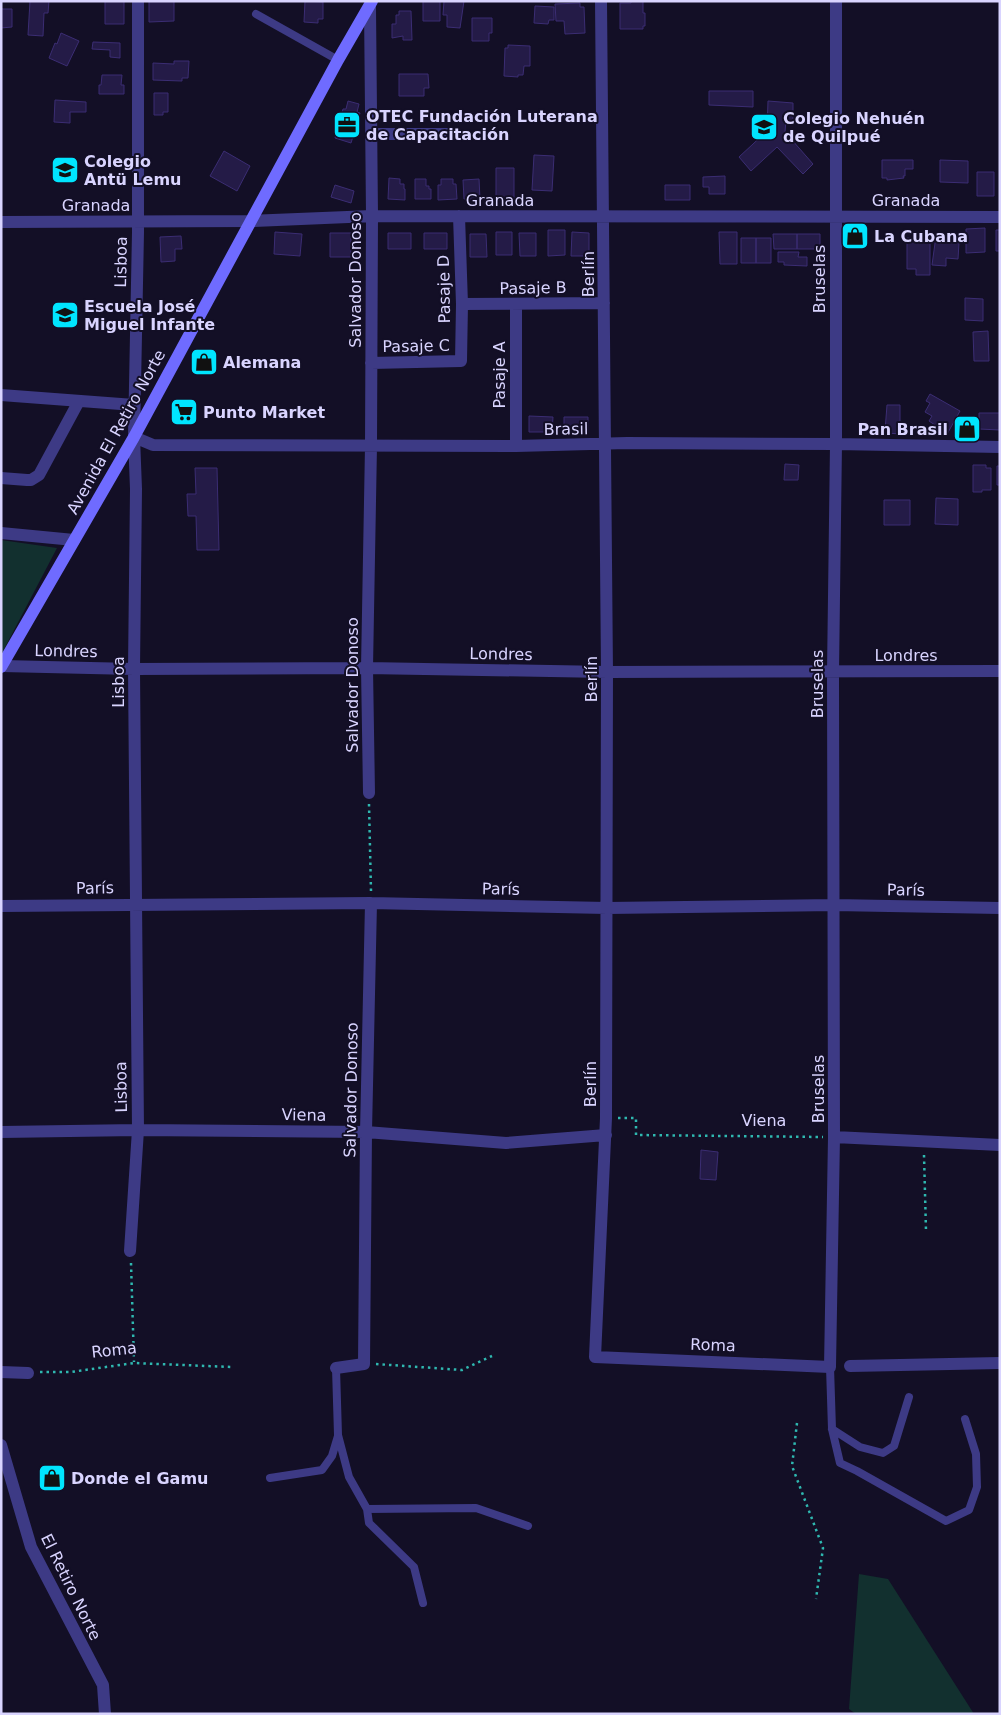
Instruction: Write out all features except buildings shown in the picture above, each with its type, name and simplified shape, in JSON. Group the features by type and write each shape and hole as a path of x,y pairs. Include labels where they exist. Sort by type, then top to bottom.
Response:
{"street":[{"name":"Lisboa","path":"130,1251 138,1130 134,669 136,489 134,405 138,222 138,1"},
{"name":"Berlín","path":"595,1357 606,1135 607,672 601,1"},
{"name":"Bruselas","path":"830,1367 834,1137 833,672 836,444 836,1"},
{"name":"Avenida El Retiro Norte","path":"1,667 134,437 338,60 371,4"},
{"name":"Salvador Donoso","path":"369,793 367,668 371,446 371,4"},
{"path":"371,134 455,134"},
{"name":"Granada","path":"1,222 251,221 372,216 835,215 1000,217"},
{"name":"Pasaje D","path":"459,216 462,304 461,361"},
{"name":"Pasaje B","path":"462,304 604,303"},
{"name":"Pasaje A","path":"516,304 516,446"},
{"name":"Pasaje C","path":"371,363 461,361"},
{"path":"1,395 134,405"},
{"path":"1,478 31,480 39,475 79,401"},
{"name":"Brasil","path":"134,437 153,445 516,446 627,443 1000,447"},
{"path":"1,532 74,540"},
{"name":"Londres","path":"1,667 134,669 367,668 607,672 1000,671"},
{"name":"Salvador Donoso","path":"364,1364 366,1132 371,903"},
{"name":"París","path":"1,906 371,903 607,908 834,905 1000,908"},
{"name":"Viena","path":"1,1132 138,1130 366,1132 506,1143 606,1135"},
{"path":"834,1137 1000,1145"},
{"name":"Roma","path":"595,1357 830,1367"},
{"path":"850,1366 1000,1363"},
{"path":"336,1368 364,1364"},
{"path":"1,1372 28,1373"},
{"name":"El Retiro Norte","path":"1,1445 31,1547 102,1685 105,1714"}],"lane":[{"path":"256,14 338,60"},
{"path":"830,1367 832,1429 840,1463 946,1521 969,1510 977,1487 976,1454 965,1419"},
{"path":"336,1368 338,1435 350,1477 367,1509 369,1523 414,1567 423,1603"},
{"path":"832,1429 860,1447 884,1453 894,1446 909,1396"},
{"path":"270,1478 322,1470 332,1456 338,1435"},
{"path":"367,1509 476,1508 528,1526"}],"path":[{"path":"369,793 371,903"},
{"name":"Viena","path":"606,1118 636,1118 636,1135 834,1137"},
{"path":"924,1148 926,1231"},
{"path":"130,1251 134,1363"},
{"path":"364,1364 462,1370 492,1356"},
{"name":"Roma","path":"28,1373 71,1372 134,1363 231,1368"},
{"path":"796,1424 792,1466 823,1548 816,1600"}],"green space":[{"path":"1,540 57,548 1,655"},
{"path":"859,1574 888,1579 974,1714 856,1714 849,1709"}],"place":[{"name":"OTEC Fundación Luterana de Capacitación","path":"347,125"},
{"name":"Colegio Nehuén de Quilpué","path":"764,127"},
{"name":"Colegio Antü Lemu","path":"65,170"},
{"name":"La Cubana","path":"855,236"},
{"name":"Escuela José Miguel Infante","path":"65,315"},
{"name":"Alemana","path":"204,362"},
{"name":"Punto Market","path":"184,412"},
{"name":"Pan Brasil","path":"967,429"},
{"name":"Donde el Gamu","path":"52,1478"}]}
